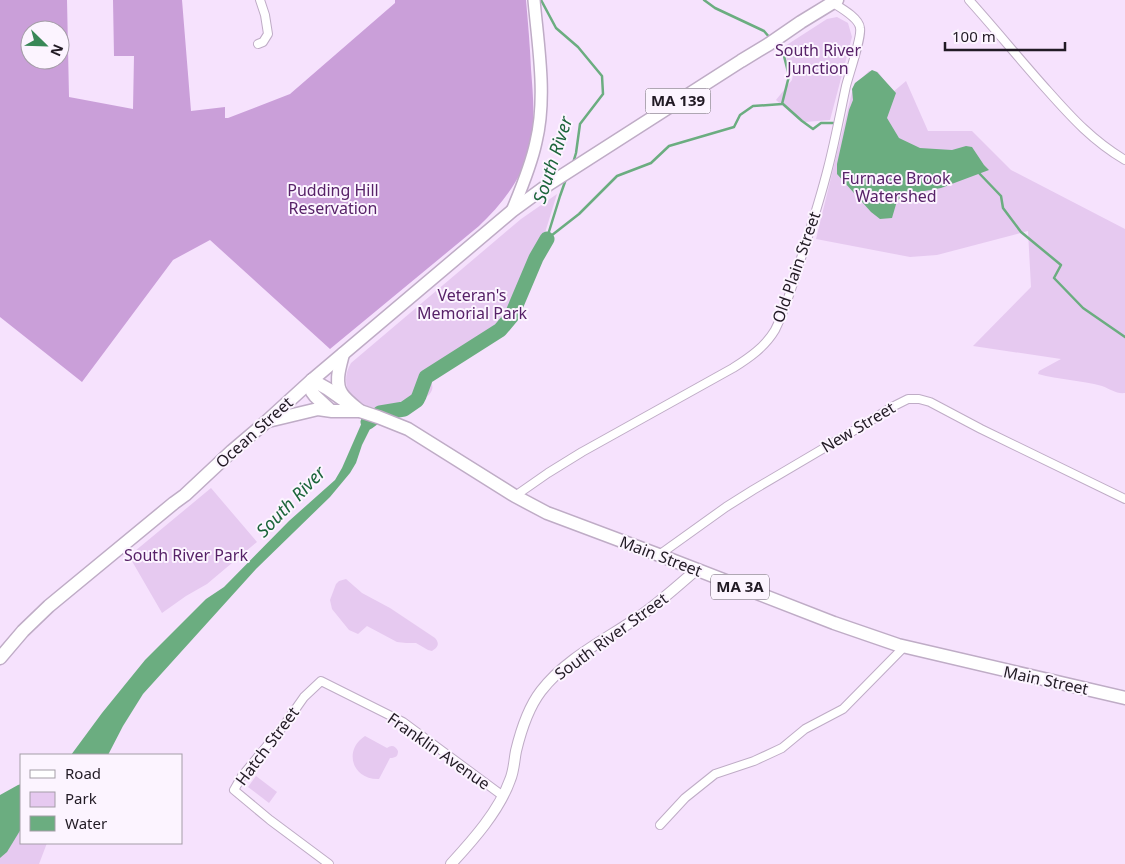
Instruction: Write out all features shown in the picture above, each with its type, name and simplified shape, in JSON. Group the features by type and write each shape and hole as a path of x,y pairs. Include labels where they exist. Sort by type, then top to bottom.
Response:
{"main road":[{"path":"512,211 534,153 539,126 540,77 534,2"},
{"name":"MA 139","path":"512,211 588,159 835,2"},
{"name":"Ocean Street","path":"0,658 23,631 70,587 184,495 312,380 512,211"},
{"path":"343,354 339,372 341,394 368,414"},
{"name":"Main Street","path":"312,380 368,414 408,429 515,496 562,519 659,554 856,631 904,647 1125,698"},
{"path":"312,380 312,392 322,404 332,410"},
{"name":"MA 3A","path":"266,422 299,412 318,409 332,410"},
{"name":"Main Street","path":"332,410 368,414"}],"street":[{"path":"258,44 263,42 268,34 260,0"},
{"path":"969,0 1077,124 1101,144 1125,160"},
{"name":"Old Plain Street","path":"515,496 548,472 582,452 733,368 756,352 771,335 778,323 792,286 818,205 861,29 852,16 835,2"},
{"name":"New Street","path":"659,554 718,512 753,490 892,407 908,400 919,399 930,402 1125,499"},
{"name":"South River Street","path":"451,864 484,824 503,796 510,780 519,740 526,720 545,686 571,662 658,602 696,570"},
{"path":"660,825 685,798 715,774 754,762 782,748 805,729 842,709 904,647"},
{"name":"Franklin Avenue","path":"321,681 403,722 503,796"},
{"name":"Hatch Street","path":"321,681 304,697 242,776 234,790 270,820 329,864"}],"green space":[{"name":"Pudding Hill Reservation","path":"0,0 67,0 67,20 20,20 20,70 68,70 69,97 133,109 134,56 114,56 113,0 182,0 191,111 225,107 225,118 228,118 290,94 395,3 395,0 526,0 533,89 533,120 529,150 526,161 510,191 479,226 330,349 210,240 173,260 82,382 0,317"},
{"name":"South River Junction","path":"837,17 848,23 852,37 830,120 805,122 798,119 776,100 792,80 793,75 782,48 827,19"},
{"name":"Furnace Brook Watershed","path":"869,71 878,72 893,92 906,81 928,131 972,131 1011,170 1125,229 1125,393 1116,392 1094,384 1038,374 1039,371 1061,359 973,346 1031,287 1028,231 937,255 910,257 816,239 852,92 855,92 858,82"},
{"name":"Veteran's Memorial Park","path":"557,194 544,236 527,270 515,304 499,328 463,351 427,370 432,388 429,395 424,399 417,395 406,403 386,410 356,401 349,391 346,380 351,363 521,219"},
{"name":"South River Park","path":"211,488 257,542 207,584 162,613 129,556"},
{"path":"346,579 362,593 390,608 435,638 438,644 437,647 432,651 416,643 397,642 367,626 358,634 349,630 332,609 330,600 336,584"},
{"path":"365,736 387,748 394,747 398,751 394,758 390,758 379,779 362,775 354,763 354,749"},
{"path":"256,776 277,792 269,803 248,787"},
{"path":"20,830 20,844 47,844 39,864 0,864 0,857"}],"water":[{"path":"872,70 877,72 896,93 887,118 899,138 920,148 952,150 966,146 972,147 989,170 941,188 903,195 897,201 892,218 880,219 871,212 837,174 837,164 853,100 852,89 855,83"},
{"path":"363,420 373,423 350,473 330,497 256,569 143,694 109,754 72,754 145,660 206,599 224,587 289,521 335,480"},
{"path":"20,784 20,831 7,852 0,858 0,795"}],"waterway":[{"name":"South River","path":"541,0 556,28 578,47 602,76 603,94 580,124 573,163"},
{"name":"South River","path":"704,0 715,8 764,31 770,38"},
{"name":"South River","path":"547,239 579,214 617,176 651,163 669,146 734,127 740,115 753,106 782,104 789,76 783,52 775,44"},
{"path":"783,104 813,129 821,123 833,123"},
{"path":"978,172 1001,196 1003,208 1021,232 1061,265 1054,278 1083,308 1125,337"},
{"name":"South River","path":"547,238 566,179"},
{"name":"South River","path":"368,422 380,413 404,409 417,400 426,377 500,330 511,317 536,258 547,239"}]}
